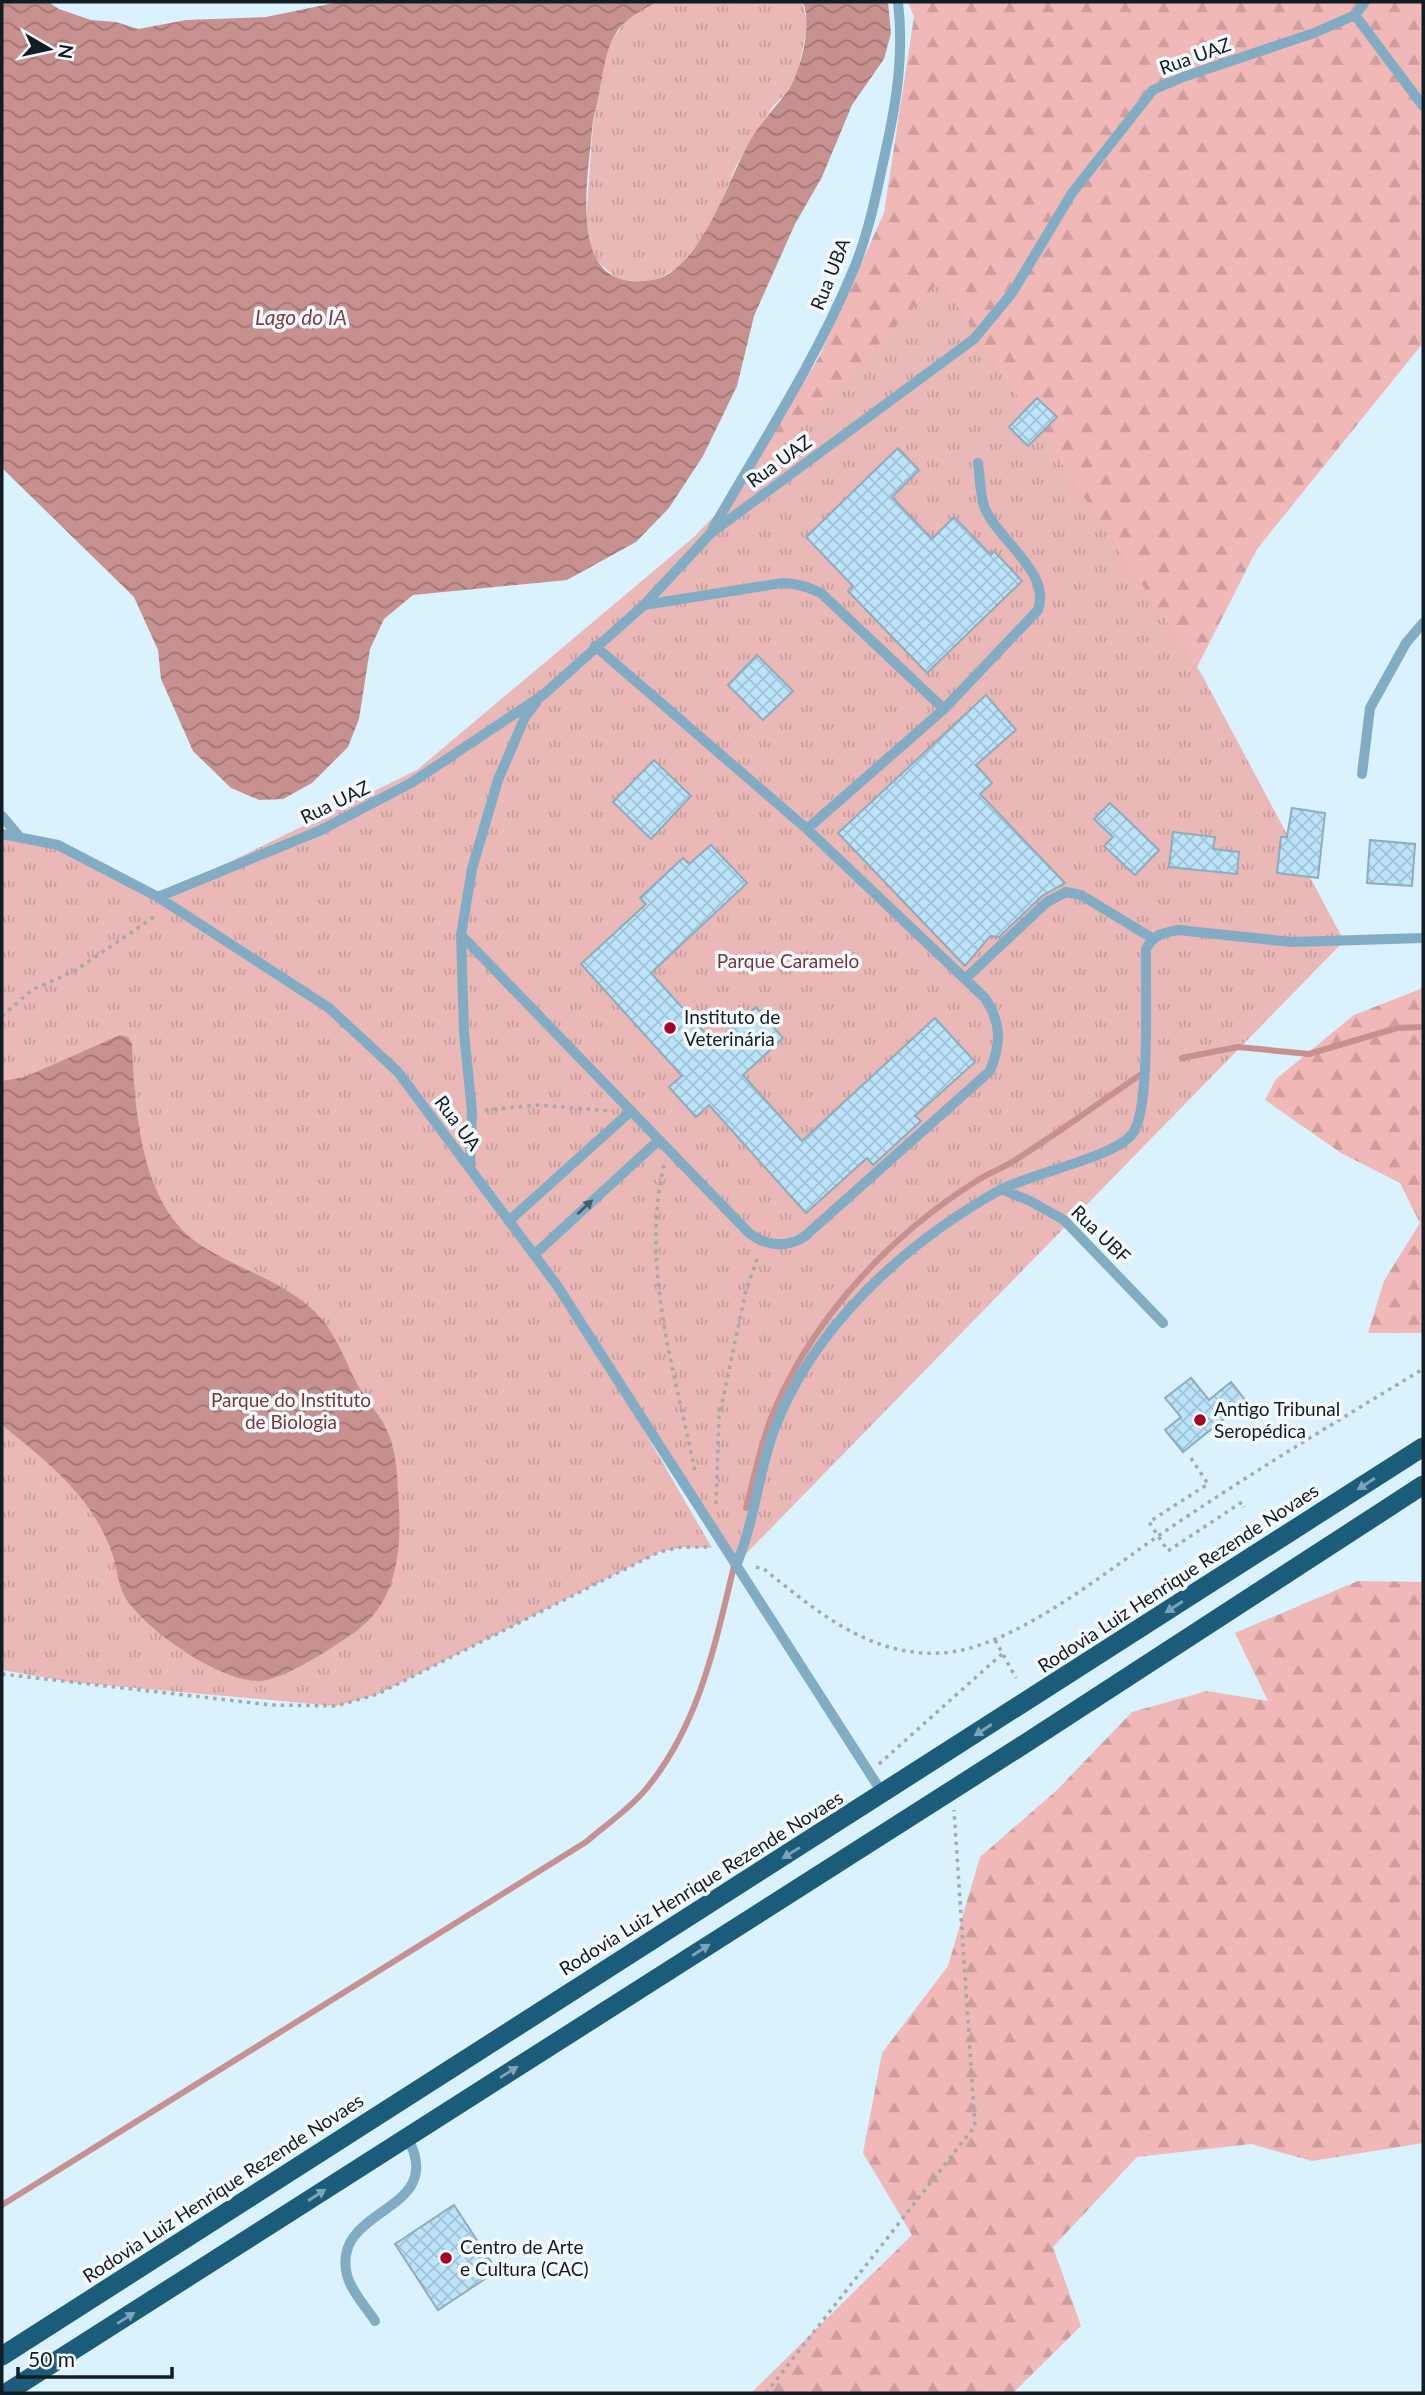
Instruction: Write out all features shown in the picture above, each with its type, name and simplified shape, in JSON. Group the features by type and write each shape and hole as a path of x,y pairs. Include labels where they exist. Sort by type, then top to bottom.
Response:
{"highway":[{"name":"Rodovia Luiz Henrique Rezende Novaes","path":"2,2356 1423,1447"},
{"path":"6,2393 953,1789 1423,1485"}],"lane":[{"name":"Rua UBA","path":"711,533 828,325 854,270 876,195 897,97 901,31 898,2"},
{"path":"1364,2 1355,15 1423,106"},
{"name":"Rua UAZ","path":"158,897 319,831 411,783 543,695 644,605 711,533 974,338 1012,293 1072,193 1153,90 1183,77 1314,33 1355,15"},
{"path":"807,829 944,709 1031,620 1041,602 1031,570 997,532 984,505 978,463"},
{"path":"644,605 782,583 802,585 821,593 944,709"},
{"path":"1362,774 1370,708 1406,643 1423,623"},
{"path":"461,935 749,1233 763,1242 790,1244 804,1237 989,1071 998,1050 1000,1027 985,998 807,829 595,646"},
{"path":"470,1168 472,1111 464,1033 461,935 472,869 498,780 525,717 543,695"},
{"path":"2,816 18,835"},
{"name":"Rua UA","path":"2,834 18,835 58,845 158,897 328,1008 398,1072 535,1254 751,1584 883,1794"},
{"path":"965,979 1047,902 1066,892 1081,895 1152,938"},
{"path":"737,1563 752,1519 759,1474 775,1428 799,1380 830,1333 901,1259 962,1212 1001,1189 1118,1146 1136,1129 1142,1097 1146,949 1152,938 1161,933 1178,930 1269,941 1423,938"},
{"path":"510,1220 630,1112"},
{"path":"535,1254 659,1140"},
{"name":"Rua UBF","path":"1001,1189 1064,1220 1163,1323"},
{"path":"375,2321 347,2277 347,2256 352,2239 361,2227 404,2197 414,2182 418,2161 407,2136"}],"path":[{"path":"2,1016 32,990 76,970 170,905"},
{"path":"472,1111 540,1105 630,1112"},
{"path":"668,1149 658,1192 657,1283 698,1483"},
{"path":"715,1531 719,1417 746,1290 763,1242"},
{"path":"2,1674 271,1705 336,1706 378,1694 659,1552 682,1547 712,1548 737,1563 764,1569 824,1618 875,1641 939,1653 964,1650 995,1639 1054,1607 1158,1536 1423,1369"},
{"path":"1191,1458 1208,1484 1149,1522 1168,1550 1242,1502 1244,1507"},
{"path":"995,1639 1016,1678"},
{"path":"765,2393 975,2126 953,1789"}],"shaded area":[{"path":"2,2 1423,2 1423,2393 2,2393"}],"green space":[{"path":"657,2 802,2 808,23 797,76 787,92 773,106 736,166 710,228 678,268 653,282 618,280 593,257 586,220 593,124 606,48 631,14"},
{"path":"908,2 1423,2 1423,343 1257,549 1128,803 693,564 819,357 884,213 914,17"},
{"name":"Parque Caramelo","path":"940,280 1202,675 1344,941 737,1563 634,1413 712,1548 682,1547 659,1552 378,1694 336,1706 70,1682 2,1670 2,834 58,845 158,897 417,770 694,537"},
{"path":"1423,988 1423,1333 1368,1333 1384,1281 1420,1223 1400,1183 1341,1153 1265,1100 1276,1079 1354,1015"},
{"path":"1358,1581 1423,1582 1423,2143 1312,2161 1251,2144 1137,2157 1053,2247 1081,2326 1013,2393 751,2393 912,2235 863,2153 882,2053 948,1966 980,1857 1057,1790 1132,1712 1207,1691 1268,1701 1235,1633"}],"water":[{"name":"Lago do IA","path":"2,2 48,2 59,9 91,20 116,22 138,29 186,20 266,17 339,2 657,2 641,10 614,36 606,58 593,119 588,171 586,195 590,242 598,261 611,275 631,281 651,280 668,274 679,266 701,238 749,143 797,74 807,21 802,2 888,2 891,33 884,59 852,105 822,177 795,224 754,316 737,386 703,456 669,508 636,542 567,580 413,595 384,619 370,649 359,719 348,747 312,783 283,799 259,800 231,788 193,751 161,679 158,650 134,597 2,468"},
{"path":"120,1035 128,1037 132,1044 137,1113 146,1161 154,1184 176,1223 205,1248 278,1285 319,1316 337,1342 358,1386 385,1426 393,1449 399,1509 398,1548 390,1586 382,1603 370,1619 355,1632 308,1662 269,1679 243,1679 224,1673 184,1651 148,1624 125,1597 107,1539 83,1500 50,1466 2,1425 2,1081 25,1077"}],"building":[{"path":"1037,398 1057,417 1028,446 1009,427"},
{"path":"898,448 919,470 892,497 932,539 954,517 991,555 994,551 1022,581 927,673 848,591 853,586 806,537"},
{"path":"757,655 793,691 763,720 728,685"},
{"path":"986,695 1016,730 976,765 992,783 980,794 1065,883 1042,896 999,937 990,936 965,966 838,833"},
{"path":"654,760 691,796 651,839 613,802"},
{"path":"1110,803 1159,850 1135,875 1104,846 1113,837 1094,819"},
{"path":"1292,808 1325,813 1318,878 1277,873 1281,837 1287,837"},
{"path":"1173,832 1215,837 1213,849 1239,852 1237,874 1169,867"},
{"path":"1370,840 1415,844 1412,886 1367,883"},
{"name":"Instituto de Veterinária","path":"711,845 747,883 651,973 714,1043 756,1007 783,1038 743,1075 802,1141 935,1018 975,1062 915,1116 921,1121 873,1165 867,1158 806,1213 709,1105 696,1117 669,1087 682,1076 581,964 646,904 640,898 683,858 689,864"},
{"name":"Antigo Tribunal Seropédica","path":"1191,1378 1209,1400 1231,1382 1246,1401 1183,1452 1165,1430 1181,1417 1165,1398"},
{"name":"Centro de Arte e Cultura (CAC)","path":"454,2205 497,2271 438,2310 395,2244"}],"waterway":[{"path":"1182,1058 1238,1047 1309,1054 1397,1028 1423,1027"},
{"path":"746,1508 776,1406 813,1340 859,1279 914,1226 944,1203 1033,1149 1140,1075"},
{"path":"2,2205 586,1842 625,1810 646,1789 664,1764 692,1711 712,1654 734,1566"}],"place":[{"name":"Instituto de Veterinária","path":"670,1028"},
{"name":"Antigo Tribunal Seropédica","path":"1200,1420"},
{"name":"Centro de Arte e Cultura (CAC)","path":"446,2258"}],"park label":[{"name":"Parque do Instituto de Biologia","path":"291,1411"}]}
